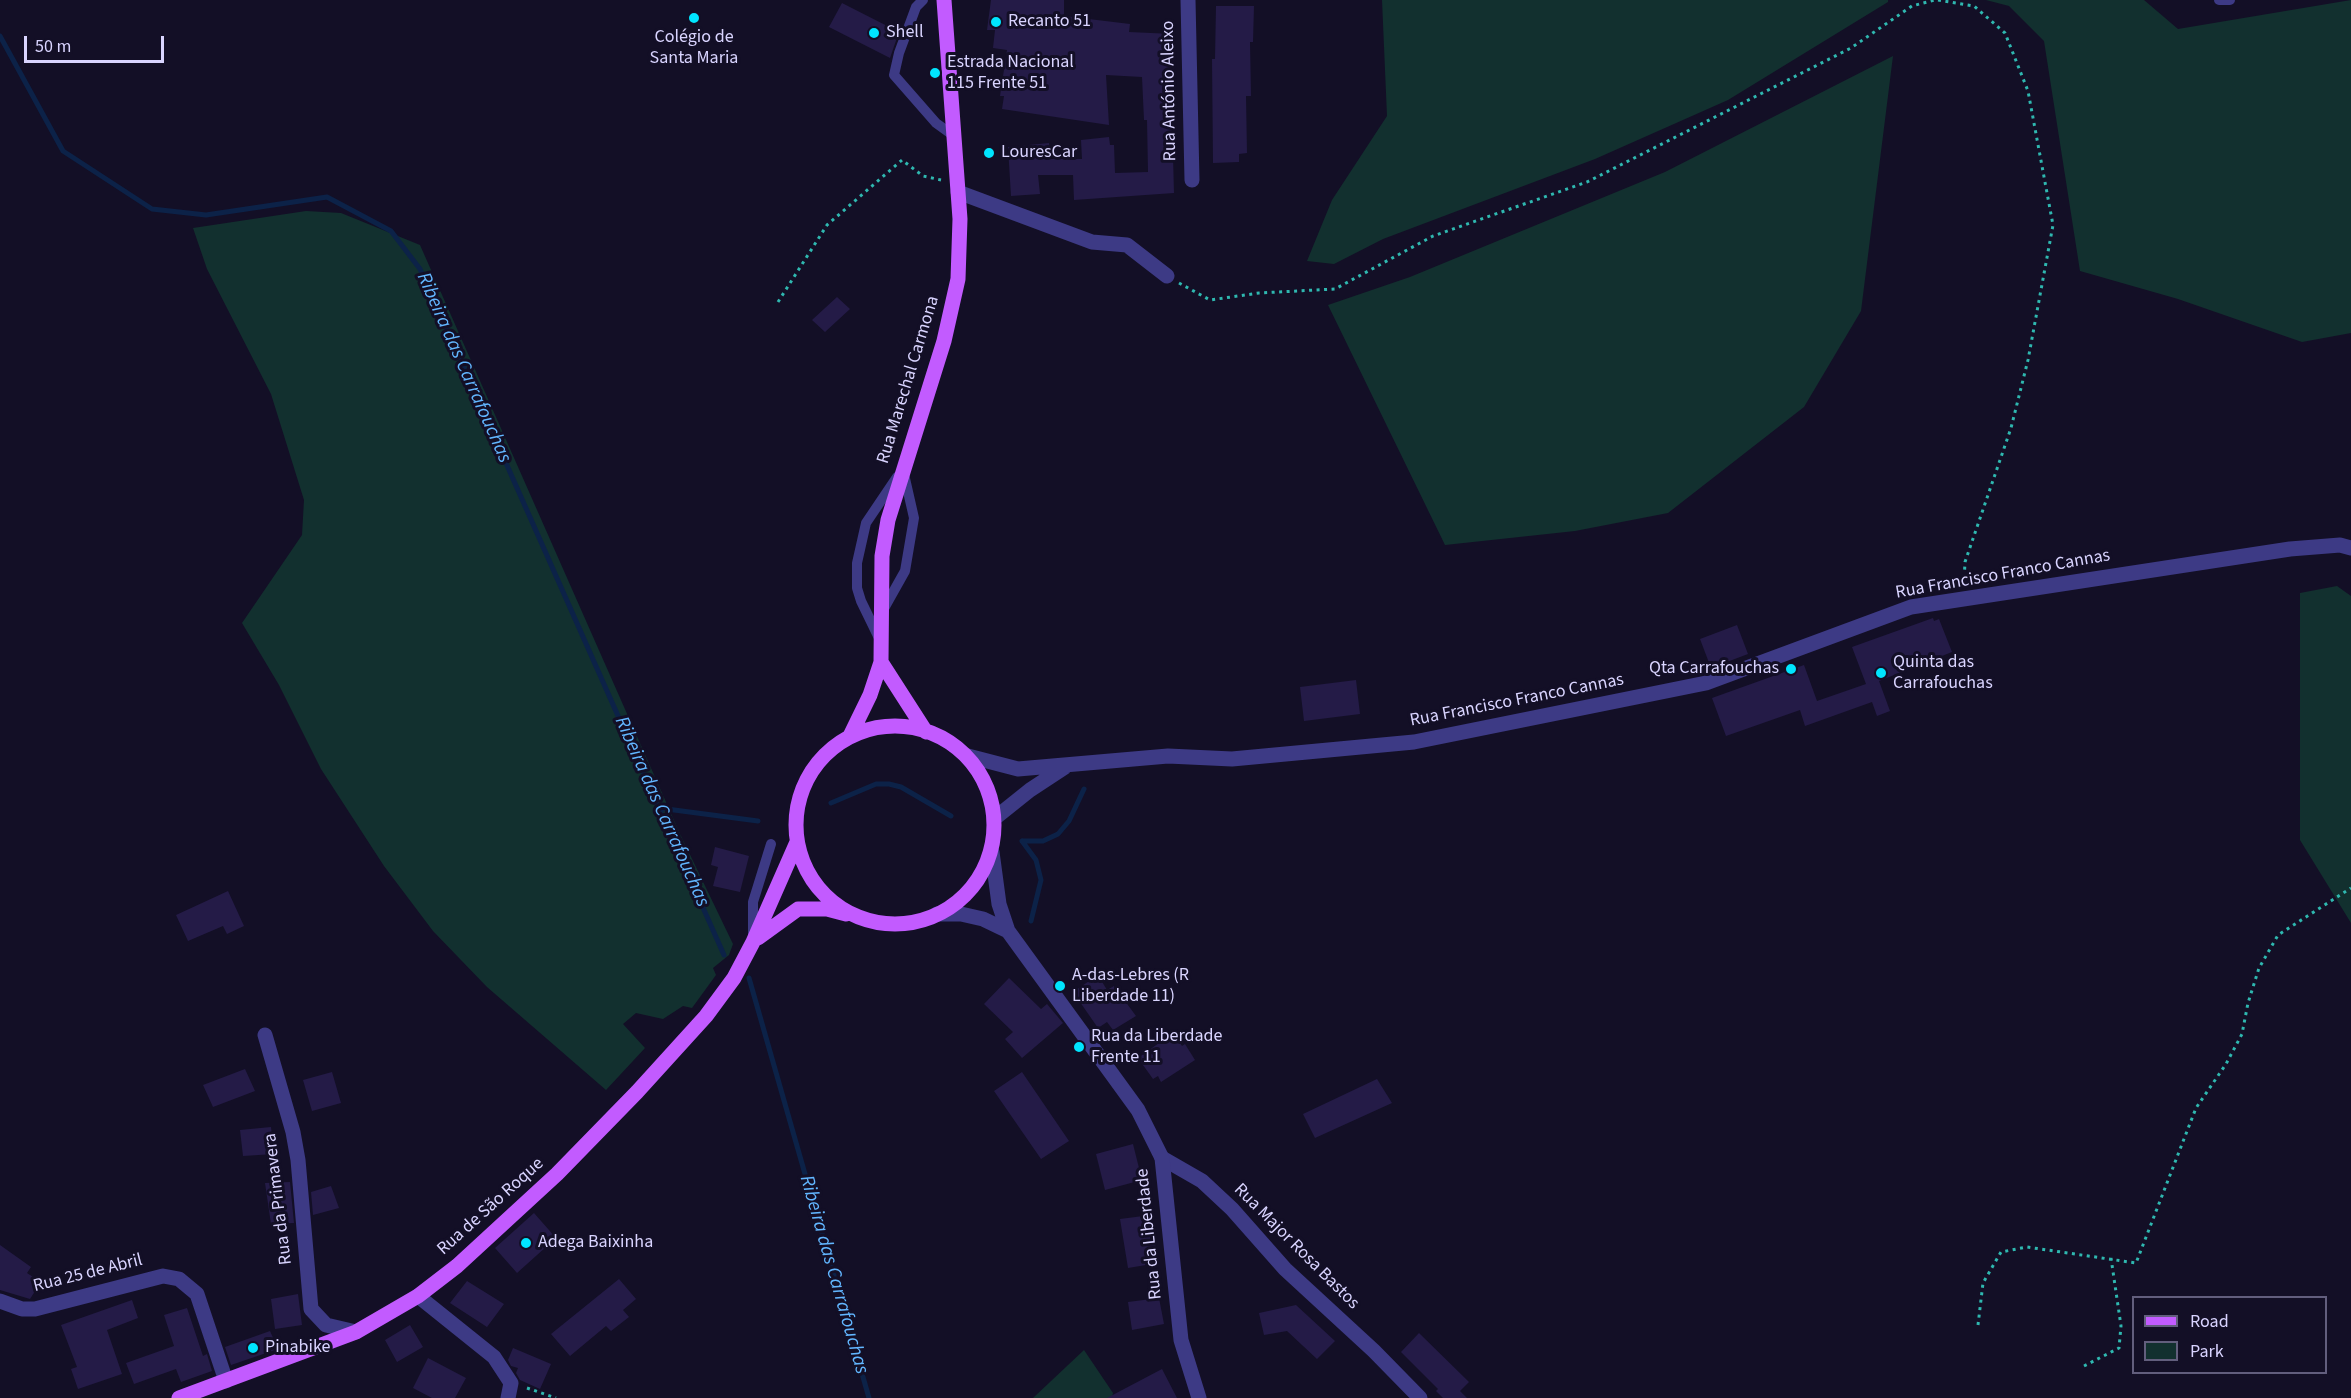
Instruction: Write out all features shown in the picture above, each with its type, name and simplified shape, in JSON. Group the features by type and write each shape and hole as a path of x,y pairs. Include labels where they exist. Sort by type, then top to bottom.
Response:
{"main road":[{"name":"Rua Marechal Carmona","path":"850,736 870,695 881,662 882,556 902,469 952,310 958,279 957,188 944,0"},
{"path":"881,662 926,732"},
{"path":"880,727 913,727 926,732 943,738 968,756 987,785 995,818 992,852 977,883 952,907 937,914 921,921 887,924 854,916 826,897 807,871 797,842 797,810 806,780 825,754 850,736 880,727"},
{"name":"Rua de São Roque","path":"179,1398 356,1332 418,1296 457,1266 557,1174 637,1092 706,1016 734,978 753,942 797,842"},
{"name":"Rua de São Roque","path":"753,942 798,909 827,909 854,916"}],"street":[{"name":"Rua António Aleixo","path":"1188,0 1192,180"},
{"path":"957,188 1092,242 1127,245 1167,276"},
{"name":"Rua Francisco Franco Cannas","path":"968,756 1018,769 1096,760 1168,756 1232,759 1414,741 1706,683 1911,607 2290,549 2340,545 2351,548"},
{"name":"Rua Francisco Franco Cannas","path":"995,818 1030,790 1067,765"},
{"name":"Rua da Liberdade","path":"992,852 999,904 1008,932 1138,1110 1162,1158 1181,1340 1199,1398"},
{"name":"Rua da Liberdade","path":"937,914 961,914 983,919 1008,932"},
{"name":"Rua da Primavera","path":"265,1035 294,1141 311,1309 326,1325 356,1332"},
{"name":"Rua Major Rosa Bastos","path":"1162,1158 1202,1181 1232,1209 1285,1269 1374,1351 1420,1398"},
{"name":"Rua 25 de Abril","path":"0,1301 22,1309 35,1309 163,1276 179,1279 197,1294 226,1381"},
{"path":"418,1296 494,1357 510,1390"}],"lane":[{"path":"923,0 915,7 898,53 894,75 936,123 954,136"},
{"path":"2219,0 2230,0"},
{"path":"880,615 905,571 914,518 902,469"},
{"path":"880,639 857,588 857,563 866,523 902,469"},
{"path":"753,942 753,902 771,844"}],"path":[{"path":"1167,276 1210,300 1259,293 1335,290 1433,237 1587,182 1851,48 1912,6 1936,0 1974,6 2005,33 2028,91 2053,225 2028,360 2011,428 1965,562 1962,599"},
{"path":"778,302 827,225 902,160 922,176 957,188"},
{"path":"1978,1325 1983,1283 2001,1252 2027,1247 2136,1263 2196,1108 2226,1064 2242,1034 2248,1003 2259,968 2278,935 2351,888"},
{"path":"2084,1366 2119,1348 2121,1326 2111,1258"},
{"path":"510,1390 556,1398"}],"green space":[{"path":"1382,0 1888,0 1888,2 1728,100 1595,159 1383,239 1334,264 1307,261 1332,200 1387,116"},
{"path":"1986,0 2144,0 2178,29 2351,0 2351,333 2302,342 2178,299 2080,271 2044,41 2009,6"},
{"path":"1893,56 1861,311 1804,407 1668,513 1575,531 1445,545 1328,305 1410,277 1665,172"},
{"path":"306,211 341,213 420,245 681,836 733,944 729,955 713,968 716,975 692,1008 683,1006 663,1019 636,1013 623,1024 645,1048 606,1090 487,987 433,931 384,866 321,769 279,685 242,623 302,535 304,500 271,394 207,269 193,228"},
{"path":"2337,586 2351,596 2351,923 2300,840 2300,593"},
{"path":"1084,1350 1113,1393 1112,1398 1033,1398"}],"building":[{"path":"991,0 1064,0 1064,16 1130,24 1129,32 1173,34 1176,119 1172,119 1174,193 1074,200 1073,175 1038,175 1040,194 1011,196 1008,147 1049,143 1050,159 1082,159 1081,140 1109,137 1110,145 1114,145 1115,173 1148,172 1147,120 1144,120 1142,77 1106,75 1109,125 1002,109 1004,96 1000,96 1007,50 993,48 995,30 987,30"},
{"path":"842,3 899,32 890,58 829,27"},
{"path":"1216,6 1254,6 1253,42 1250,42 1251,96 1246,96 1247,153 1239,154 1239,162 1213,163 1212,59 1215,59"},
{"path":"837,297 850,309 825,332 812,320"},
{"name":"Quinta das Carrafouchas","path":"1933,618 1934,621 1939,619 1952,652 1879,681 1890,711 1877,716 1872,702 1805,726 1800,710 1726,736 1712,698 1804,665 1817,701 1866,684 1852,647"},
{"path":"1737,625 1748,654 1711,668 1700,639"},
{"path":"1356,680 1360,714 1304,721 1300,687"},
{"path":"715,847 749,856 740,892 713,886 718,867 711,865"},
{"path":"228,891 244,926 227,934 223,926 188,941 176,915"},
{"path":"1098,975 1107,990 1114,986 1136,1016 1113,1030 1107,1022 1098,1028 1073,992"},
{"path":"1009,978 1041,1009 1047,1004 1063,1023 1022,1058 1005,1039 1013,1032 984,1004"},
{"path":"1173,1033 1182,1046 1185,1044 1195,1060 1161,1082 1158,1076 1153,1079 1138,1058"},
{"path":"245,1069 255,1091 213,1107 203,1085"},
{"path":"332,1072 341,1103 312,1111 303,1080"},
{"path":"1022,1072 1069,1141 1041,1159 994,1091"},
{"path":"1377,1079 1392,1103 1315,1138 1303,1114"},
{"path":"271,1127 274,1154 243,1156 240,1130"},
{"path":"1133,1144 1142,1180 1105,1190 1096,1154"},
{"path":"290,1182 294,1223 271,1224 265,1183"},
{"path":"331,1186 339,1208 313,1215 311,1192"},
{"name":"Adega Baixinha","path":"534,1213 556,1238 517,1273 495,1248"},
{"path":"1151,1215 1158,1263 1128,1268 1120,1219"},
{"path":"0,1245 31,1267 27,1273 36,1279 32,1285 37,1288 30,1299 0,1290"},
{"path":"619,1279 636,1299 623,1310 629,1317 611,1331 606,1326 570,1356 551,1334"},
{"path":"467,1281 504,1304 487,1327 450,1303"},
{"path":"298,1294 302,1325 275,1329 271,1299"},
{"path":"1159,1298 1164,1324 1132,1330 1128,1302"},
{"path":"132,1300 138,1318 107,1330 122,1374 78,1389 71,1369 77,1367 61,1325"},
{"path":"1296,1305 1335,1341 1317,1359 1287,1331 1264,1335 1259,1313"},
{"path":"187,1308 203,1356 207,1354 212,1371 181,1382 176,1369 134,1384 126,1363 174,1346 164,1315"},
{"path":"410,1325 423,1347 397,1362 385,1340"},
{"name":"Pinabike","path":"270,1331 278,1349 231,1365 225,1347"},
{"path":"1419,1333 1469,1382 1460,1391 1467,1398 1443,1398 1436,1391 1438,1389 1401,1352"},
{"path":"513,1348 551,1364 540,1389 520,1380 516,1373 518,1368 511,1366 508,1360"},
{"path":"428,1358 466,1378 455,1398 432,1398 413,1388"},
{"path":"1162,1369 1177,1398 1107,1398"}],"waterway":[{"name":"Ribeira das Carrafouchas","path":"0,36 63,151 152,209 206,215 327,197 391,231 420,269 724,955"},
{"path":"831,803 876,784 889,784 901,787 951,816"},
{"path":"1022,841 1043,841 1058,834 1069,821 1084,789"},
{"path":"659,808 758,821"},
{"path":"1022,841 1036,860 1041,880 1031,921"},
{"name":"Ribeira das Carrafouchas","path":"749,978 869,1398"}],"place":[{"name":"Colégio de Santa Maria","path":"694,18"},
{"name":"Recanto 51","path":"996,22"},
{"name":"Shell","path":"874,33"},
{"name":"Estrada Nacional 115 Frente 51","path":"935,73"},
{"name":"LouresCar","path":"989,153"},
{"name":"Qta Carrafouchas","path":"1791,669"},
{"name":"Quinta das Carrafouchas","path":"1881,673"},
{"name":"A-das-Lebres (R Liberdade 11)","path":"1060,986"},
{"name":"Rua da Liberdade Frente 11","path":"1079,1047"},
{"name":"Adega Baixinha","path":"526,1243"},
{"name":"Pinabike","path":"253,1348"}]}
